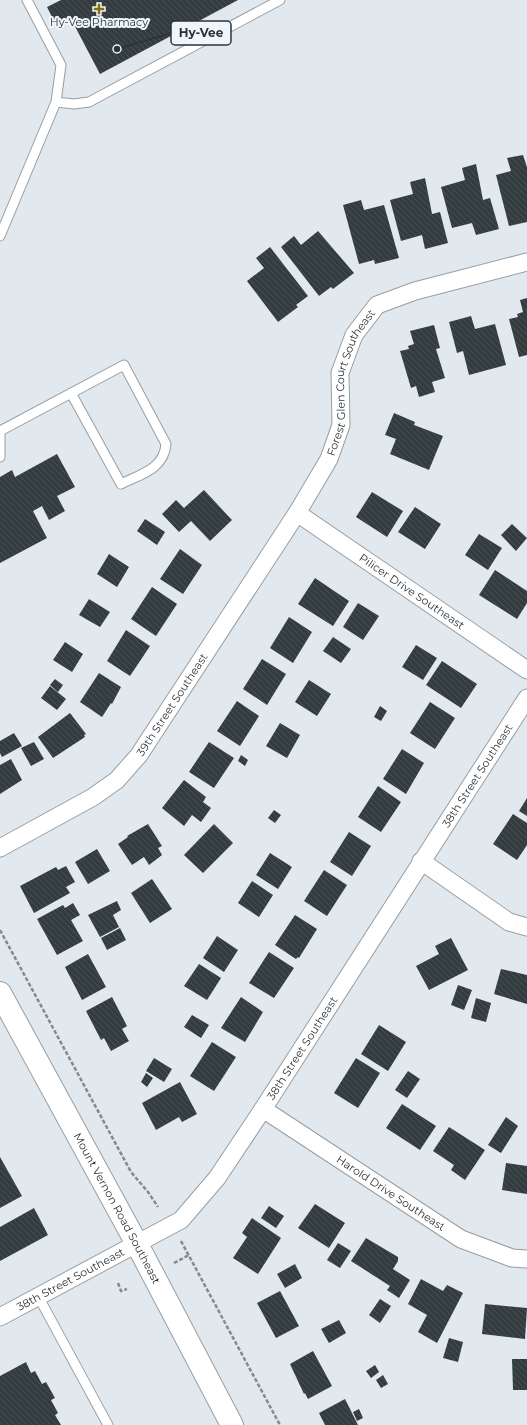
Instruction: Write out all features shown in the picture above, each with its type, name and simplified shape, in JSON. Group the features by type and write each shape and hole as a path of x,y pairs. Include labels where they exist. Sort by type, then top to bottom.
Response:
{"main road":[{"name":"Mount Vernon Road Southeast","path":"0,993 137,1244 232,1425"}],"street":[{"name":"Forest Glen Court Southeast","path":"297,513 328,459 340,425 340,373 354,335 378,305 415,291 527,262"},
{"name":"Pilicer Drive Southeast","path":"297,513 527,670"},
{"name":"39th Street Southeast","path":"0,848 93,797 117,780 139,755 297,513"},
{"name":"38th Street Southeast","path":"0,1318 38,1296 181,1220 217,1178 263,1109 527,698"},
{"path":"421,861 509,922 527,927"},
{"name":"Harold Drive Southeast","path":"263,1109 461,1239 512,1258 527,1259"}],"lane":[{"path":"0,236 56,102 61,65 27,0"},
{"path":"56,102 74,104 89,102 280,0"},
{"path":"0,457 0,431 71,393 124,365 166,444 166,453 162,461 156,467 121,484 71,393"},
{"path":"38,1296 108,1425"}],"path":[{"path":"0,930 131,1172 148,1192 158,1207"},
{"path":"180,1241 189,1255 280,1425"},
{"path":"174,1263 189,1255"},
{"path":"118,1283 121,1291 126,1289"}],"building":[{"path":"61,0 238,0 100,74 70,17 56,25 47,7"},
{"path":"523,155 527,167 527,222 509,226 496,175 511,171 507,158"},
{"path":"476,164 483,200 490,198 499,229 476,235 472,223 452,228 441,187 465,180 462,168"},
{"path":"425,178 432,214 440,212 448,243 425,249 422,235 401,241 390,200 413,194 410,182"},
{"path":"361,200 364,210 384,205 399,258 375,264 374,260 359,264 343,205"},
{"path":"318,231 354,273 333,289 331,287 319,296 281,247 294,236 301,245"},
{"path":"270,247 308,296 296,305 298,307 278,322 247,281 264,268 256,258"},
{"path":"527,298 527,355 519,357 509,319 518,317 517,314 523,312 520,300"},
{"path":"471,316 475,329 495,324 506,365 469,375 463,351 457,353 449,322"},
{"path":"434,325 440,348 436,349 445,378 432,382 435,392 419,397 416,386 411,388 400,351 409,349 408,346 414,344 410,331"},
{"path":"394,413 415,422 414,425 443,436 429,470 390,454 396,439 385,435"},
{"path":"57,454 75,487 57,496 65,511 49,520 42,506 33,511 47,538 0,563 0,477 12,470 15,477"},
{"path":"204,490 232,520 210,541 191,521 179,532 162,514 176,500 184,508"},
{"path":"372,492 403,511 387,537 356,517"},
{"path":"415,507 441,524 425,549 398,532"},
{"path":"145,519 165,532 157,545 137,531"},
{"path":"512,524 527,538 516,551 501,535"},
{"path":"479,534 502,548 488,570 465,555"},
{"path":"180,549 202,565 183,594 160,579"},
{"path":"109,554 129,567 117,587 97,574"},
{"path":"495,570 527,591 527,603 517,619 479,595"},
{"path":"315,578 349,601 333,626 298,604"},
{"path":"152,587 177,604 156,636 131,619"},
{"path":"89,599 110,612 100,627 79,615"},
{"path":"358,603 379,616 363,640 343,627"},
{"path":"289,617 312,632 293,663 270,648"},
{"path":"126,630 150,646 130,676 107,661"},
{"path":"333,637 351,649 341,663 323,651"},
{"path":"65,642 83,654 72,672 53,660"},
{"path":"416,645 437,658 423,680 402,667"},
{"path":"262,659 286,674 267,705 243,689"},
{"path":"442,661 477,684 461,708 426,685"},
{"path":"99,673 121,687 112,704 111,703 102,717 80,702"},
{"path":"55,679 63,685 58,692 50,685"},
{"path":"309,680 331,694 317,716 295,702"},
{"path":"50,686 66,699 57,710 41,698"},
{"path":"237,701 259,716 240,746 217,731"},
{"path":"430,702 455,718 435,749 410,733"},
{"path":"380,706 387,711 381,721 374,717"},
{"path":"70,713 86,734 84,735 85,737 53,758 38,737"},
{"path":"280,723 300,735 287,758 266,746"},
{"path":"14,733 22,746 2,757 0,753 0,741"},
{"path":"34,742 44,759 31,766 21,748"},
{"path":"209,742 234,758 214,788 189,772"},
{"path":"402,749 424,763 406,794 383,779"},
{"path":"241,755 248,760 245,766 238,761"},
{"path":"11,759 22,780 0,794 0,765"},
{"path":"184,780 206,797 203,802 211,808 201,822 192,815 184,826 162,808"},
{"path":"378,786 401,802 381,832 358,817"},
{"path":"527,798 527,816 519,811"},
{"path":"274,810 281,815 275,823 268,818"},
{"path":"513,814 527,823 527,845 517,860 493,844"},
{"path":"148,824 162,846 158,848 162,855 149,865 144,857 132,865 118,844 128,837 127,836"},
{"path":"214,824 233,843 203,873 184,855"},
{"path":"349,832 371,846 352,876 330,862"},
{"path":"97,849 110,871 88,884 75,862"},
{"path":"270,853 292,867 278,889 256,875"},
{"path":"66,866 75,882 66,887 70,893 34,913 20,886 56,867 58,870"},
{"path":"324,870 347,885 327,916 304,901"},
{"path":"152,879 172,909 150,923 131,893"},
{"path":"252,881 273,895 259,917 238,903"},
{"path":"117,901 121,910 113,915 119,927 100,937 88,915"},
{"path":"73,903 80,915 71,920 83,941 57,955 37,919 63,905 65,908"},
{"path":"295,915 317,929 299,958 298,957 296,959 275,945"},
{"path":"120,928 126,940 107,950 101,938"},
{"path":"217,936 238,950 224,972 203,958"},
{"path":"451,938 468,970 429,990 416,966 439,954 435,946"},
{"path":"269,952 294,968 274,998 249,983"},
{"path":"88,954 106,987 82,1000 65,967"},
{"path":"199,964 221,978 207,1000 184,986"},
{"path":"501,969 527,975 527,1004 494,994"},
{"path":"458,985 472,990 464,1010 451,1005"},
{"path":"112,997 127,1026 122,1029 129,1041 111,1051 104,1038 101,1040 86,1011"},
{"path":"241,997 263,1012 245,1042 221,1028"},
{"path":"476,998 491,1003 486,1022 471,1018"},
{"path":"192,1015 209,1025 201,1038 184,1027"},
{"path":"379,1025 406,1042 388,1071 361,1054"},
{"path":"212,1042 236,1057 214,1091 190,1076"},
{"path":"154,1058 172,1069 164,1082 146,1071"},
{"path":"356,1058 380,1073 358,1108 334,1093"},
{"path":"408,1071 420,1079 407,1098 395,1090"},
{"path":"146,1073 153,1078 147,1087 141,1082"},
{"path":"180,1082 197,1114 182,1122 179,1117 156,1130 142,1103"},
{"path":"402,1104 436,1126 420,1150 386,1128"},
{"path":"506,1117 518,1126 501,1153 488,1145"},
{"path":"449,1127 485,1150 465,1180 451,1170 454,1165 433,1151"},
{"path":"0,1157 22,1196 0,1208"},
{"path":"506,1163 527,1166 527,1194 502,1190"},
{"path":"315,1204 345,1223 329,1248 298,1228"},
{"path":"269,1206 284,1216 276,1228 261,1218"},
{"path":"34,1208 48,1235 0,1261 0,1227"},
{"path":"252,1218 281,1238 258,1274 233,1258 247,1237 242,1233"},
{"path":"366,1238 398,1257 398,1261 393,1269 410,1280 399,1298 387,1290 390,1286 351,1261"},
{"path":"338,1243 351,1251 340,1268 327,1260"},
{"path":"295,1264 302,1278 285,1288 277,1274"},
{"path":"421,1279 443,1291 447,1285 463,1293 437,1343 418,1332 427,1315 408,1304"},
{"path":"280,1291 299,1326 276,1338 257,1303"},
{"path":"380,1299 391,1306 380,1323 369,1315"},
{"path":"485,1304 527,1308 525,1339 482,1334"},
{"path":"339,1320 346,1333 329,1343 321,1329"},
{"path":"449,1338 463,1342 458,1362 443,1358"},
{"path":"313,1351 332,1386 308,1399 305,1393 304,1394 290,1364"},
{"path":"512,1359 527,1359 527,1390 513,1390"},
{"path":"26,1362 31,1373 35,1371 42,1384 46,1382 55,1398 51,1400 58,1413 55,1415 61,1425 0,1425 0,1376"},
{"path":"375,1365 379,1372 371,1378 366,1371"},
{"path":"383,1375 388,1384 381,1388 376,1380"},
{"path":"345,1399 358,1425 325,1425 319,1413"},
{"path":"359,1409 363,1418 357,1421 353,1412"}],"place":[{"name":"Hy-Vee Pharmacy","path":"99,9"},
{"name":"Hy-Vee","path":"117,49"}]}
